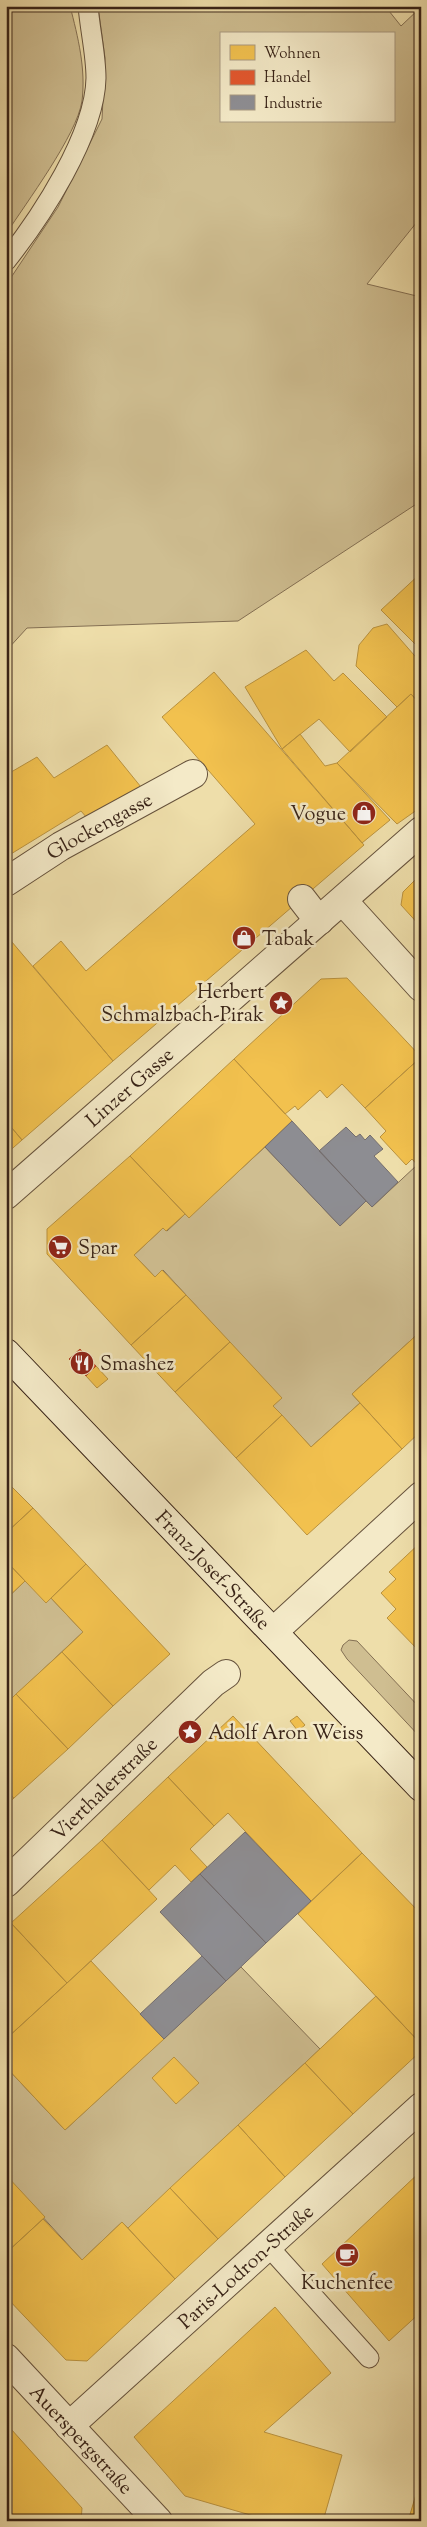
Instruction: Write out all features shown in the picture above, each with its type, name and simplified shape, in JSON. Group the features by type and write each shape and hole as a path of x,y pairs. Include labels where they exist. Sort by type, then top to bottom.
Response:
{"street":[{"name":"Glockengasse","path":"6,882 61,846 193,774"},
{"name":"Linzer Gasse","path":"6,1195 421,831"},
{"path":"302,899 319,921"},
{"path":"343,901 421,987"},
{"name":"Franz-Josef-Straße","path":"6,1353 421,1786"},
{"path":"273,1632 421,1496"},
{"name":"Vierthalerstraße","path":"6,1883 213,1683 226,1674"},
{"name":"Paris-Lodron-Straße","path":"69,2426 421,2106"},
{"name":"Auerspergstraße","path":"6,2358 158,2521"}],"lane":[{"path":"6,261 25,236 78,148 91,116 96,78 88,6"},
{"path":"267,2245 369,2358"}],"shaded area":[{"path":"6,6 70,6 80,53 83,89 82,101 71,132 50,169 6,234"},
{"path":"98,6 385,6 401,26 421,7 421,217 367,284 421,297 421,501 238,621 27,628 6,651 6,285 58,207 102,119 105,58"},
{"path":"265,1147 340,1226 366,1201 372,1207 417,1165 421,1169 421,1331 352,1394 360,1403 311,1447 273,1406 281,1398 163,1270 155,1277 134,1255 163,1228 167,1231 185,1214 189,1217"},
{"path":"25,1581 51,1598 83,1632 6,1704 6,1599"},
{"path":"349,1640 357,1641 421,1709 421,1738 347,1659 341,1650 343,1645"},
{"path":"241,1967 320,2049 128,2228 122,2222 82,2260 6,2177 6,2067 65,2130"}],"building: Wohnen":[{"path":"421,573 421,650 381,610"},
{"path":"387,624 421,663 421,705 411,694 397,707 356,666 359,645 373,628"},
{"path":"306,650 334,681 343,673 387,717 350,752 319,719 282,749 245,687"},
{"path":"214,672 364,845 113,1061 33,966 61,941 86,971 255,824 162,717"},
{"path":"411,694 421,705 421,807 397,824 337,763"},
{"path":"300,734 325,766 337,763 390,820 362,843 282,749"},
{"path":"107,745 141,787 87,818 81,811 6,857 6,775 37,757 54,778"},
{"path":"421,874 421,927 401,905 403,892"},
{"path":"6,935 113,1061 22,1140 6,1121"},
{"path":"347,978 421,1057 365,1108 342,1084 327,1098 320,1090 298,1110 295,1106 285,1114 234,1059 321,979"},
{"path":"421,1057 421,1169 412,1159 406,1165 380,1137 386,1131 365,1108"},
{"path":"234,1059 292,1121 189,1218 130,1156"},
{"path":"6,1121 22,1140 6,1154"},
{"path":"130,1156 185,1214 166,1231 163,1228 134,1255 155,1277 162,1270 186,1295 131,1345 47,1254 47,1229"},
{"path":"186,1295 230,1342 175,1392 131,1345"},
{"path":"421,1331 421,1431 402,1449 352,1394"},
{"path":"230,1342 282,1398 273,1406 282,1415 236,1458 175,1392"},
{"path":"96,1366 108,1379 97,1388 86,1376"},
{"path":"360,1403 402,1449 307,1535 236,1458 282,1415 311,1447"},
{"path":"6,1481 33,1508 6,1533"},
{"path":"33,1508 86,1564 46,1603 6,1561 6,1533"},
{"path":"421,1542 421,1653 387,1618 396,1609 381,1593 396,1579 389,1572"},
{"path":"6,1561 25,1581 6,1599"},
{"path":"86,1564 170,1654 113,1706 62,1652 83,1632 51,1598"},
{"path":"62,1652 113,1706 68,1749 16,1694"},
{"path":"16,1694 68,1749 14,1798 6,1790 6,1704"},
{"path":"233,1716 362,1853 311,1901 228,1813 214,1826 168,1777"},
{"path":"297,1716 305,1725 298,1731 290,1721"},
{"path":"168,1777 214,1826 190,1849 207,1867 191,1882 175,1865 149,1890 102,1840"},
{"path":"6,1790 14,1798 6,1806"},
{"path":"102,1840 157,1899 67,1983 11,1923"},
{"path":"362,1853 421,1914 421,2044 298,1914"},
{"path":"11,1923 67,1983 6,2039 6,1927"},
{"path":"91,1961 164,2039 65,2130 6,2067 6,2039"},
{"path":"376,1996 421,2044 421,2051 353,2114 305,2063"},
{"path":"174,2057 199,2083 176,2104 152,2078"},
{"path":"305,2063 353,2114 285,2177 238,2125"},
{"path":"238,2125 285,2177 218,2239 170,2188"},
{"path":"421,2171 421,2312 389,2341 322,2264"},
{"path":"6,2175 45,2217 6,2253"},
{"path":"170,2188 218,2239 175,2279 128,2228"},
{"path":"43,2219 82,2260 122,2222 175,2279 87,2361 66,2360 6,2297 6,2253"},
{"path":"275,2307 331,2373 264,2432 342,2455 323,2521 271,2521 185,2496 134,2437"},
{"path":"11,2429 82,2508 81,2521 6,2521 6,2433"},
{"path":"421,2478 421,2521 408,2521"}],"building: Handel":[{"path":"80,1349 96,1366 86,1376 69,1359"}],"building: Industrie":[{"path":"292,1121 366,1201 340,1226 265,1147"},
{"path":"346,1127 356,1137 360,1134 365,1140 370,1135 383,1149 374,1156 398,1182 372,1207 319,1151"},
{"path":"245,1832 311,1901 266,1943 200,1874"},
{"path":"200,1874 266,1943 226,1981 160,1912"},
{"path":"202,1956 226,1981 164,2039 140,2014"}],"place":[{"name":"Vogue","path":"364,813"},
{"name":"Tabak","path":"244,938"},
{"name":"Herbert Schmalzbach-Pirak","path":"281,1003"},
{"name":"Spar","path":"60,1247"},
{"name":"Smashez","path":"82,1363"},
{"name":"Adolf Aron Weiss","path":"190,1732"},
{"name":"Kuchenfee","path":"347,2255"}]}
